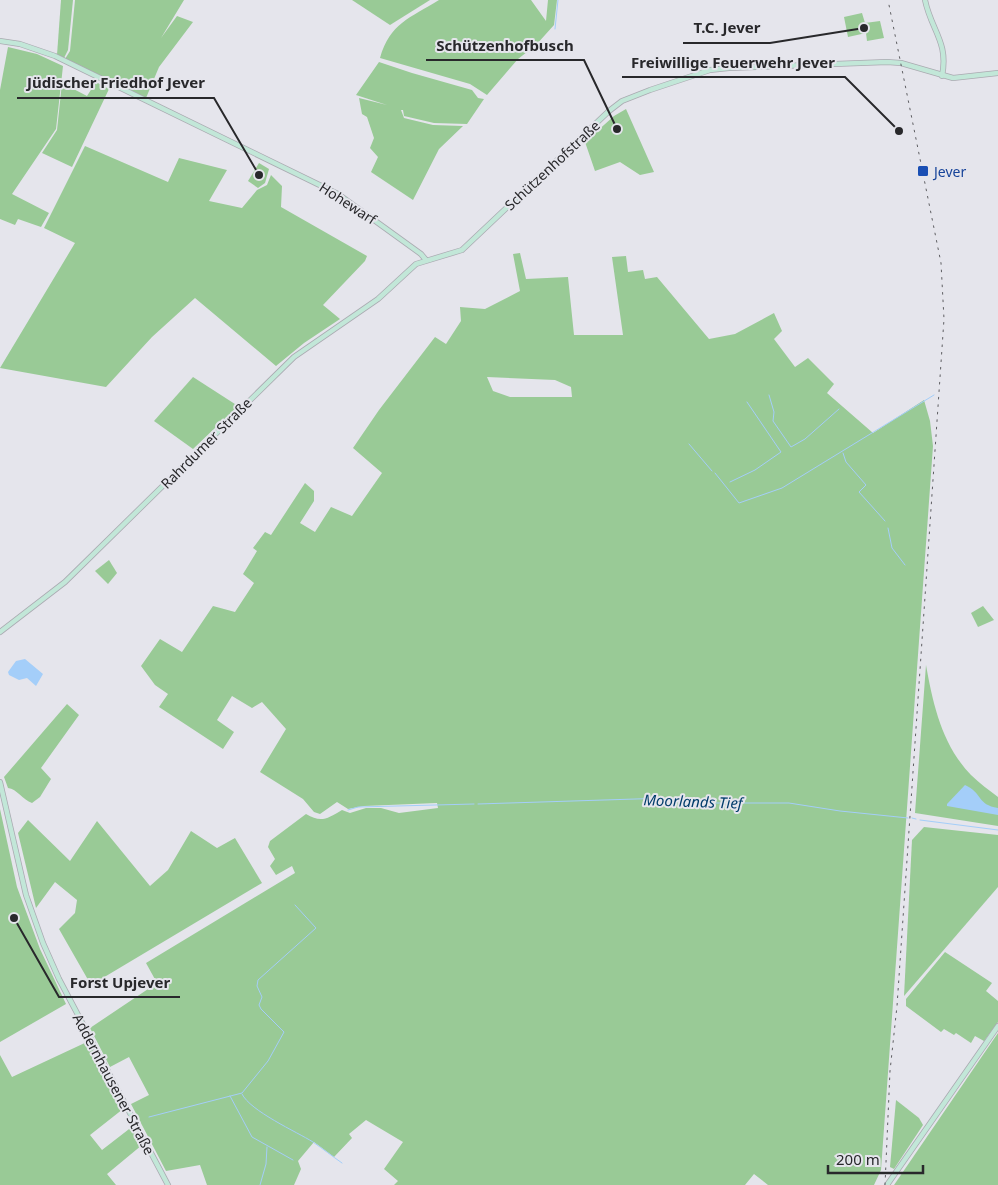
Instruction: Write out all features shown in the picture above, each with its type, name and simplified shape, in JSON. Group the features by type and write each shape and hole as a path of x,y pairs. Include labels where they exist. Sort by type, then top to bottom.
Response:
{"street":[{"path":"925,0 945,53 942,76"},
{"name":"Hohewarf","path":"0,41 20,44 55,56 338,194 422,254 426,260"},
{"name":"Schützenhofstraße","path":"420,262 451,255 462,250 609,111 622,101 710,70 862,62 901,63 942,76 967,78 998,73"},
{"name":"Hohewarf","path":"413,249 420,262"},
{"name":"Rahrdumer Straße","path":"0,632 65,582 294,357 378,299 420,262"},
{"name":"Addernhausener Straße","path":"0,782 26,895 43,943 61,984 168,1185"},
{"path":"887,1185 998,1026"}],"green space":[{"path":"61,0 73,0 68,50 64,58 57,55"},
{"path":"75,0 184,0 161,38 177,16 193,22 159,67 146,98 65,59 70,51"},
{"path":"352,0 430,0 390,25"},
{"path":"439,0 531,0 546,21 548,0 557,0 554,25 536,45 518,59 487,95 470,84 380,58 384,46 395,29 410,17"},
{"path":"862,13 865,23 880,21 884,38 867,41 866,33 848,37 844,17"},
{"path":"8,47 37,54 63,66 56,129 12,194 49,213 41,227 18,219 15,225 0,219 0,90"},
{"path":"379,62 472,90 478,98 484,99 467,124 434,123 404,116 403,110 401,110 404,118 433,125 463,126 439,149 413,200 371,172 378,157 370,148 374,138 367,117 362,114 359,98 387,105 356,95"},
{"path":"96,82 109,89 72,167 42,153 57,130 62,83 87,96"},
{"path":"626,109 654,172 640,175 620,162 595,171 585,142 614,116"},
{"path":"85,146 168,182 179,158 227,170 209,201 242,208 257,190 267,185 271,175 282,186 281,207 367,256 365,261 323,305 340,319 304,343 276,366 195,298 152,337 106,387 0,368 75,243 44,228"},
{"path":"259,163 269,169 265,183 258,188 248,181"},
{"path":"520,253 526,279 568,277 574,335 623,335 612,257 626,256 628,272 643,270 645,279 657,277 709,339 735,334 774,313 782,331 774,339 795,367 808,358 834,384 827,393 873,433 924,400 930,421 933,446 881,1170 874,1185 768,1185 754,1174 745,1185 394,1185 398,1181 384,1169 403,1142 366,1120 349,1134 352,1138 334,1157 314,1142 298,1161 301,1169 294,1185 207,1185 200,1165 166,1171 131,1104 149,1095 129,1057 110,1067 90,1028 157,983 146,963 295,873 292,866 276,875 270,866 275,859 268,847 270,841 306,814 311,817 324,819 342,810 350,813 366,808 381,808 399,813 438,808 437,803 364,806 348,809 337,802 320,814 314,812 303,799 260,772 286,729 262,702 252,708 232,696 217,720 234,732 223,749 159,707 168,694 155,685 141,666 160,639 182,652 213,606 235,612 254,583 243,574 257,551 253,548 265,532 271,535 305,483 314,491 314,501 300,523 315,532 331,507 352,516 382,473 353,448 379,410 435,337 446,344 461,321 460,307 485,309 520,291 513,254","holes":["487,377 555,380 571,387 572,397 510,397 493,391"]},
{"path":"193,377 238,406 193,449 154,421"},
{"path":"109,560 117,573 108,584 95,571"},
{"path":"983,606 994,620 978,627 971,613"},
{"path":"926,665 940,723 953,751 971,775 998,797 998,826 915,813"},
{"path":"67,704 79,715 41,768 51,779 40,797 32,803 8,788 4,777"},
{"path":"0,809 17,887 40,949 66,1004 0,1042"},
{"path":"28,820 70,861 97,821 150,886 168,870 191,831 217,848 235,838 262,883 91,985 59,929 75,913 77,900 55,882 36,908 18,833"},
{"path":"924,827 998,835 998,887 904,996 912,840"},
{"path":"945,952 992,983 986,991 998,1001 998,1022 984,1041 975,1036 971,1043 956,1033 954,1035 944,1029 941,1032 906,1006 906,999"},
{"path":"998,1033 998,1185 894,1185"},
{"path":"89,1041 123,1109 90,1135 102,1150 133,1126 142,1145 107,1174 116,1185 0,1185 0,1055 12,1077"},
{"path":"896,1100 919,1118 923,1125 894,1169 890,1167"}],"water":[{"path":"25,659 43,674 36,686 27,678 19,680 9,675 8,672 16,661"},
{"path":"965,785 974,791 986,804 998,808 998,815 947,806"}],"waterway":[{"path":"555,29 558,0"},
{"path":"769,395 774,412 773,421 791,447 805,439 839,409"},
{"path":"715,473 739,503 782,488 934,395"},
{"path":"730,482 755,470 781,452 747,402"},
{"path":"689,444 712,471"},
{"path":"843,453 846,462 866,485 859,492 885,521"},
{"path":"888,528 892,548 905,565"},
{"name":"Moorlands Tief","path":"478,804 667,798 684,803 789,803 840,811 908,818"},
{"name":"Moorlands Tief","path":"348,810 358,807 474,804"},
{"name":"Moorlands Tief","path":"912,818 916,819"},
{"name":"Moorlands Tief","path":"920,820 998,830"},
{"path":"149,1117 242,1093 268,1061 284,1032 261,1009 259,1005 262,997 257,986 258,980 316,928 295,905"},
{"path":"242,1094 254,1107 274,1121 313,1142 342,1163"},
{"path":"230,1096 252,1137 293,1160"},
{"path":"260,1185 266,1164 267,1147"}],"railway":[{"path":"885,1185 890,1071 897,1006 944,319 941,263 888,0"}],"place":[{"name":"T.C. Jever","path":"864,28"},
{"name":"Schützenhofbusch","path":"617,129"},
{"name":"Freiwillige Feuerwehr Jever","path":"899,131"},
{"name":"Jever","path":"923,171"},
{"name":"Jüdischer Friedhof Jever","path":"259,175"},
{"name":"Forst Upjever","path":"14,918"}]}
